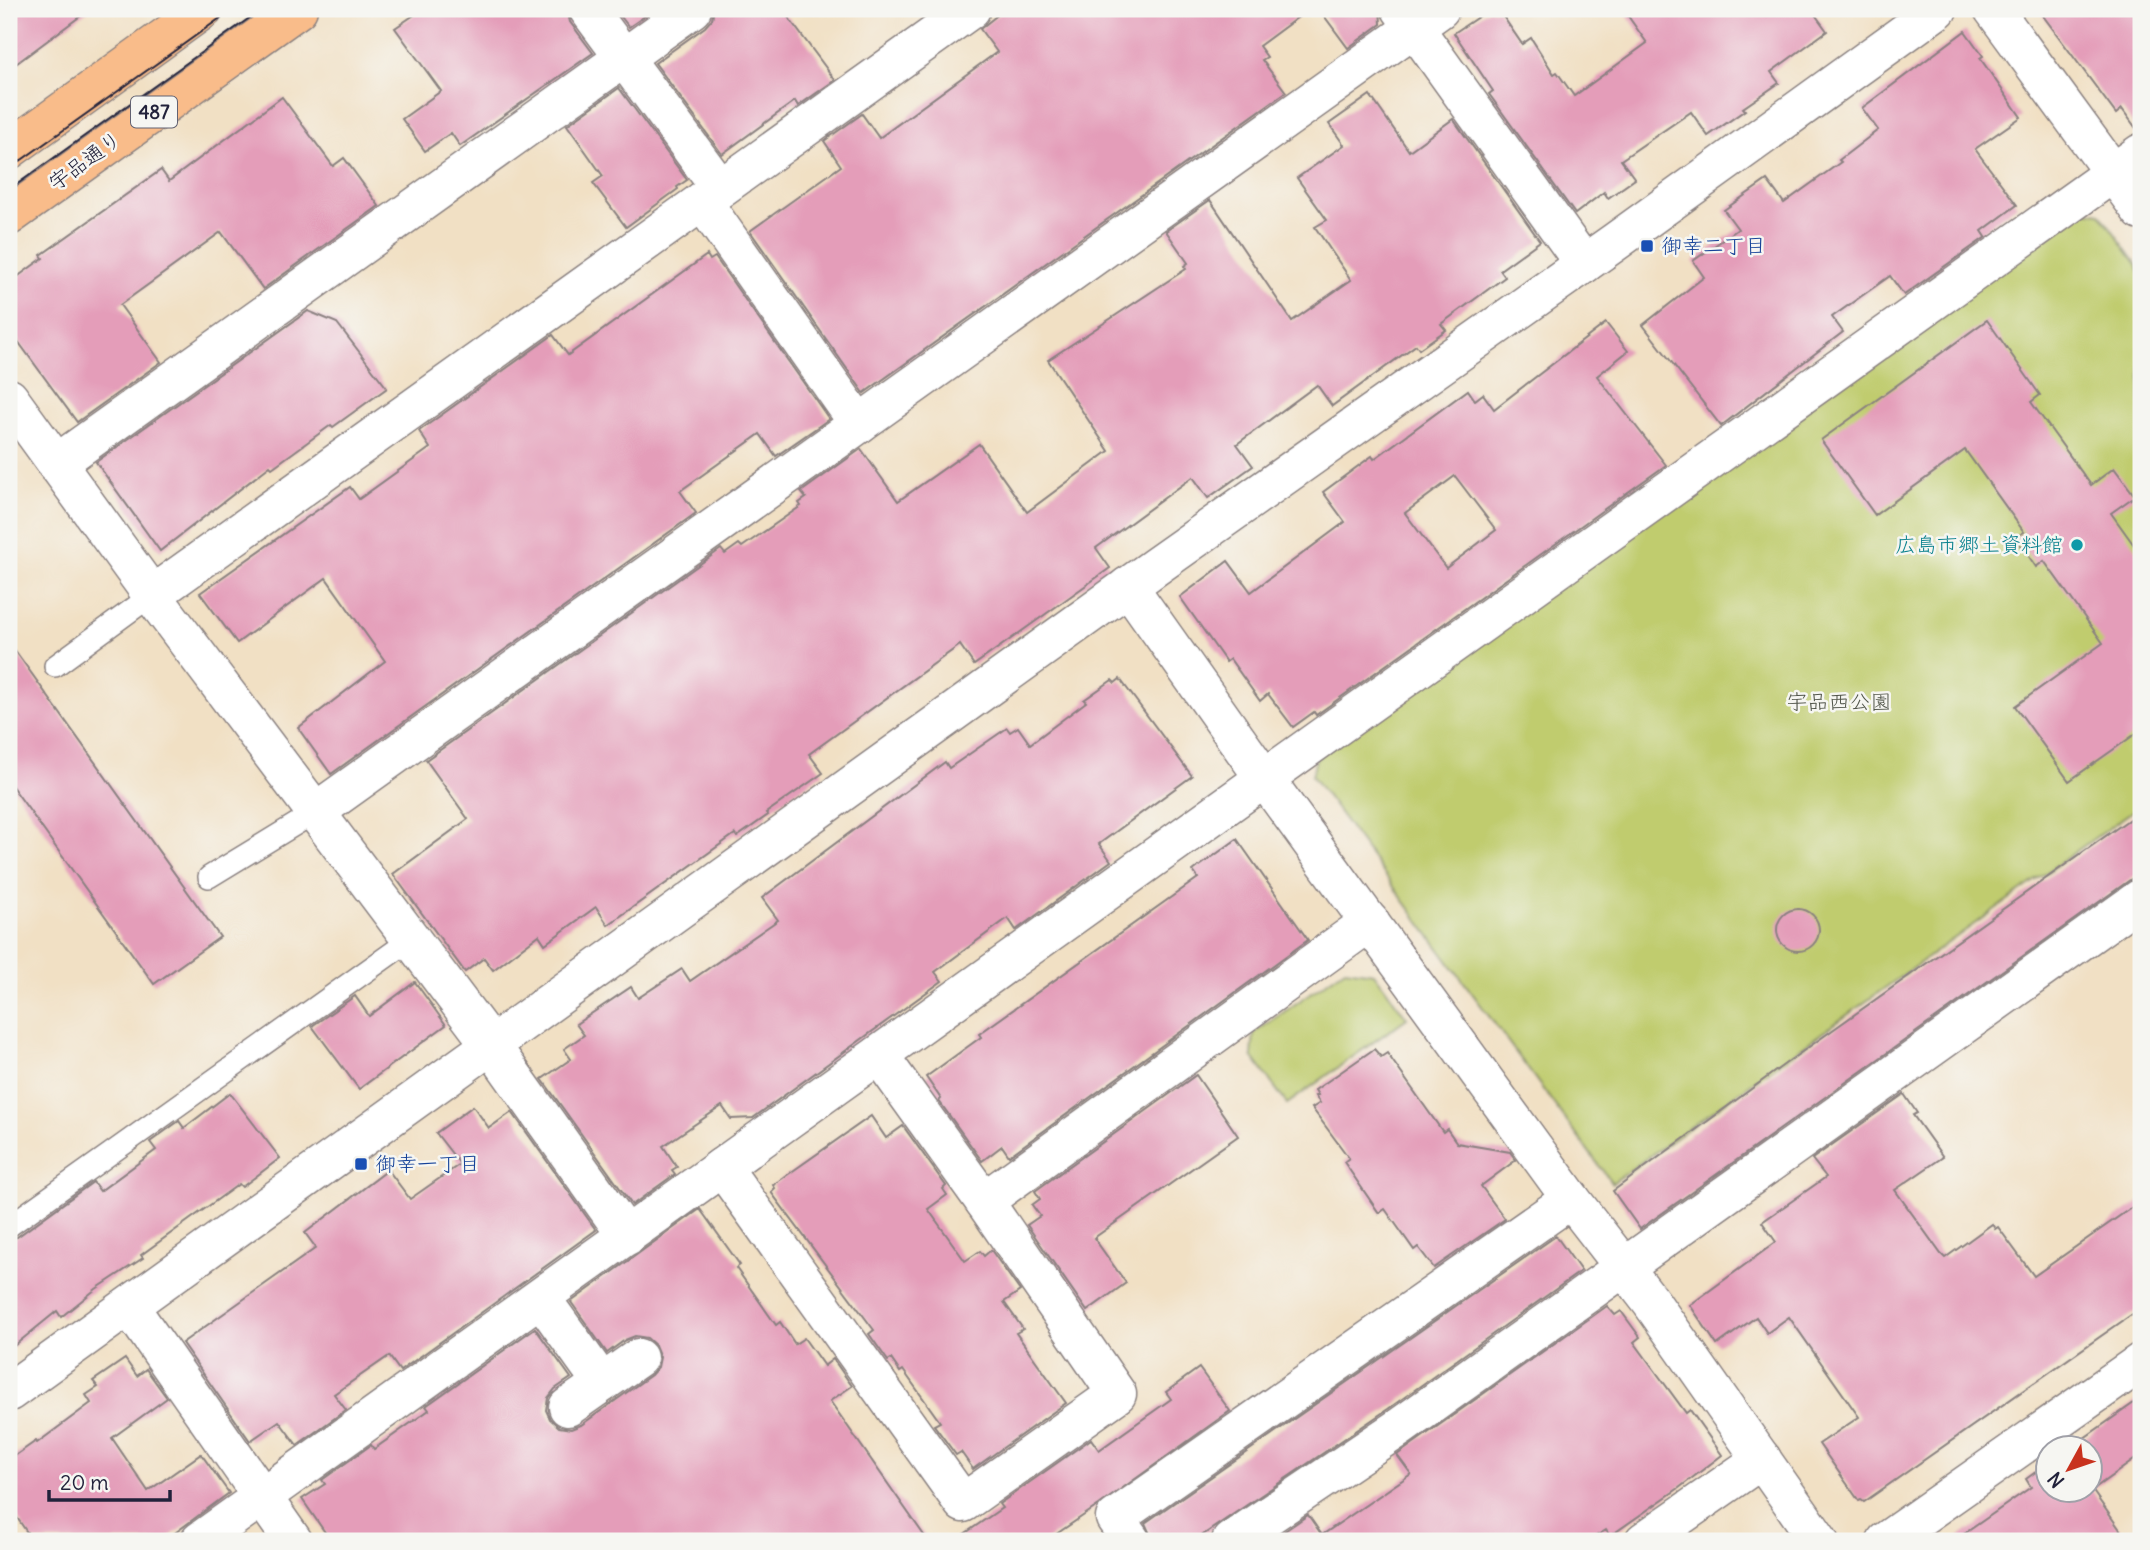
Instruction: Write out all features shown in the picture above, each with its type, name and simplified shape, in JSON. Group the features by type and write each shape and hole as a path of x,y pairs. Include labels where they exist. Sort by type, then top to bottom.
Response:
{"highway":[{"name":"487","path":"9,150 204,9"},
{"name":"宇品通り","path":"9,216 298,9"}],"street":[{"path":"588,9 624,57 859,424"},
{"path":"56,464 692,9"},
{"path":"152,595 971,9"},
{"path":"9,1392 1128,586 1584,264 1938,9"},
{"path":"1993,9 2128,163 2141,211"},
{"path":"314,813 859,424 1419,15 1584,264"},
{"path":"200,1541 2128,163"},
{"path":"9,398 314,813 491,1045 627,1236"},
{"path":"1128,586 1571,1199 1651,1302 1819,1541"},
{"path":"1231,1541 1400,1427 2141,898"},
{"path":"984,1201 1370,922"},
{"path":"722,1167 963,1503 1116,1394 984,1201 879,1055"},
{"path":"1131,1541 1115,1518 1571,1199"},
{"path":"541,1298 602,1383"},
{"path":"129,1306 293,1541"},
{"path":"568,1407 638,1358"},
{"path":"1886,1541 2141,1362"},
{"path":"1644,1541 1762,1458"}],"lane":[{"path":"55,666 152,595"},
{"path":"209,877 314,813"},
{"path":"9,1226 410,940"}],"green space":[{"name":"宇品西公園","path":"2080,210 2100,213 2141,274 2141,805 1612,1183 1312,776 1316,758"},
{"path":"1345,969 1374,973 1407,1018 1287,1104 1252,1056 1254,1033"}],"building":[{"path":"9,9 90,9 9,69"},
{"path":"423,9 567,9 570,22 593,53 460,146 451,133 425,151 402,119 441,91 395,28"},
{"path":"615,9 655,9 629,27"},
{"path":"714,9 782,9 835,80 798,106 795,101 722,154 655,63 705,27 712,19"},
{"path":"1005,9 1309,9 1259,46 1267,57 1262,60 1286,92 864,393 750,231 841,166 824,141 862,114 879,138 997,52 980,29"},
{"path":"1319,9 1380,9 1381,24 1348,48"},
{"path":"1490,9 1498,9 1522,44 1531,38 1554,74 1557,72 1574,96 1647,43 1623,9 1811,9 1827,31 1771,72 1779,83 1708,136 1691,112 1621,160 1635,179 1608,198 1604,192 1575,214 1489,94 1493,91 1454,33"},
{"path":"2038,9 2141,9 2141,132 2122,109 2116,114"},
{"path":"1965,31 1983,56 1980,58 2021,117 1975,149 2017,205 1982,231 1986,237 1904,295 1890,276 1832,317 1843,332 1721,426 1643,325 1704,277 1693,261 1738,229 1724,210 1767,180 1784,203 1841,162 1839,160 1878,130 1862,108"},
{"path":"619,88 687,180 626,227 593,183 603,176 567,125"},
{"path":"1370,95 1409,151 1453,119 1540,241 1500,270 1505,277 1441,324 1446,330 1419,349 1416,345 1332,406 1317,385 1237,444 1253,466 1208,498 1193,477 1096,548 1110,568 974,665 960,645 809,754 823,773 737,837 735,834 608,925 596,907 545,944 539,935 493,970 484,958 465,972 393,874 468,819 426,760 721,549 725,554 739,544 742,547 801,506 799,503 806,498 801,492 861,449 898,501 979,444 1027,512 1109,451 1048,360 1186,269 1184,266 1188,263 1166,231 1210,200 1292,321 1351,280 1315,227 1327,220 1297,178 1344,145 1329,124"},
{"path":"282,97 333,166 344,158 379,206 263,289 221,232 120,305 161,362 77,422 9,329 9,283 43,258 41,255 161,170 169,181"},
{"path":"707,255 710,260 715,257 829,419 776,456 760,434 680,491 696,513 331,774 298,728 385,661 326,578 237,643 200,593 350,487 359,499 430,448 419,431 553,335 568,355"},
{"path":"308,311 337,323 387,388 272,468 270,466 160,551 96,462"},
{"name":"広島市郷土資料館","path":"1987,320 2040,395 2031,402 2091,485 2114,468 2135,496 2111,513 2141,555 2141,730 2069,781 2015,706 2103,643 2044,561 2036,567 2015,538 2024,532 1965,450 1875,515 1821,440"},
{"path":"1606,323 1628,351 1597,376 1666,465 1316,715 1314,712 1293,727 1268,694 1260,701 1230,659 1226,662 1180,597 1228,561 1251,592 1345,522 1323,492 1372,456 1374,459 1468,390 1475,400 1483,394 1494,409","holes":["1455,476 1496,530 1446,568 1405,513"]},
{"path":"9,642 220,937 154,984 9,782"},
{"path":"1120,679 1192,776 1099,844 1111,861 1016,930 1008,918 935,972 942,981 753,1118 731,1119 722,1106 663,1146 677,1167 672,1170 675,1174 632,1205 542,1079 571,1059 564,1049 584,1035 576,1024 631,987 638,998 682,969 690,981 778,920 762,898 945,762 949,768 1007,728 1010,732 1018,727 1030,744 1086,702 1084,700 1112,680 1115,683"},
{"path":"2141,811 2141,872 1640,1229 1613,1191 1789,1061"},
{"path":"1237,839 1308,940 1009,1156 1002,1146 982,1161 939,1101 941,1099 926,1077 981,1037 979,1034 1198,878 1193,871"},
{"path":"1798,909 1813,915 1819,930 1813,945 1798,951 1783,945 1777,930 1783,915"},
{"path":"415,982 446,1025 359,1089 312,1026 355,996 369,1016"},
{"path":"1374,1049 1381,1057 1387,1053 1443,1132 1447,1129 1457,1143 1510,1152 1516,1160 1481,1186 1505,1219 1434,1268 1418,1247 1414,1250 1385,1209 1379,1213 1344,1162 1349,1158 1312,1108 1320,1103 1315,1096 1318,1095 1315,1090"},
{"path":"1196,1075 1238,1136 1094,1238 1126,1283 1087,1311 1027,1225 1040,1216 1032,1205 1040,1199 1035,1191"},
{"path":"230,1093 280,1158 242,1187 239,1184 141,1255 143,1258 96,1289 61,1317 57,1311 9,1350 9,1239 17,1237 93,1182 100,1191 156,1150 150,1142 179,1121 184,1128"},
{"path":"1904,1094 1917,1113 1913,1115 1943,1157 1895,1190 1945,1258 1992,1224 1995,1229 1998,1227 2034,1276 2141,1201 2141,1308 1864,1502 1859,1501 1819,1444 1859,1417 1789,1317 1767,1333 1756,1317 1717,1345 1690,1305 1776,1242 1762,1222 1826,1177 1812,1159"},
{"path":"473,1106 489,1128 512,1112 596,1230 400,1371 389,1356 334,1394 346,1410 297,1445 279,1421 250,1441 182,1343 316,1248 305,1233 388,1170 410,1199 460,1164 436,1133"},
{"path":"871,1116 886,1138 903,1126 946,1186 943,1189 947,1195 928,1209 965,1261 980,1251 984,1256 991,1250 1020,1291 1004,1302 1023,1329 1016,1333 1066,1403 973,1469 961,1452 956,1455 934,1425 940,1422 903,1370 900,1372 891,1359 888,1361 869,1334 874,1330 771,1192 775,1188 773,1185"},
{"path":"700,1209 740,1265 736,1268 776,1325 780,1322 795,1344 804,1338 824,1366 833,1359 852,1386 830,1401 928,1541 331,1541 302,1499 325,1484 322,1480 371,1445 374,1449 429,1410 426,1406 535,1328 571,1378 555,1389 548,1398 546,1410 550,1419 559,1427 571,1429 581,1425 651,1375 658,1367 660,1357 655,1345 647,1338 635,1336 607,1353 571,1302"},
{"path":"1556,1236 1581,1271 1388,1409 1194,1541 1153,1541 1145,1523"},
{"path":"1607,1306 1615,1315 1621,1311 1640,1337 1634,1342 1686,1413 1690,1410 1722,1455 1679,1488 1610,1536 1606,1530 1588,1541 1274,1541 1273,1539 1308,1515 1322,1535 1411,1474 1397,1455"},
{"path":"125,1359 137,1376 146,1369 167,1398 112,1438 148,1491 201,1454 229,1493 164,1541 33,1541 9,1506 9,1460 91,1403 86,1395 98,1387 93,1381"},
{"path":"1199,1368 1230,1411 1099,1505 1046,1541 954,1541 1002,1508 999,1504 1091,1439 1099,1450 1171,1399 1166,1392"},
{"path":"2141,1398 2141,1455 2104,1481 2104,1434 2090,1434"},
{"path":"2035,1472 2035,1504 2102,1504 2128,1541 1954,1541 2031,1487 2026,1479"}],"tram line":[{"path":"9,169 233,9"},
{"path":"9,190 262,9"}],"place":[{"name":"御幸二丁目","path":"1647,246"},
{"name":"広島市郷土資料館","path":"2077,545"},
{"name":"御幸一丁目","path":"361,1164"}]}
